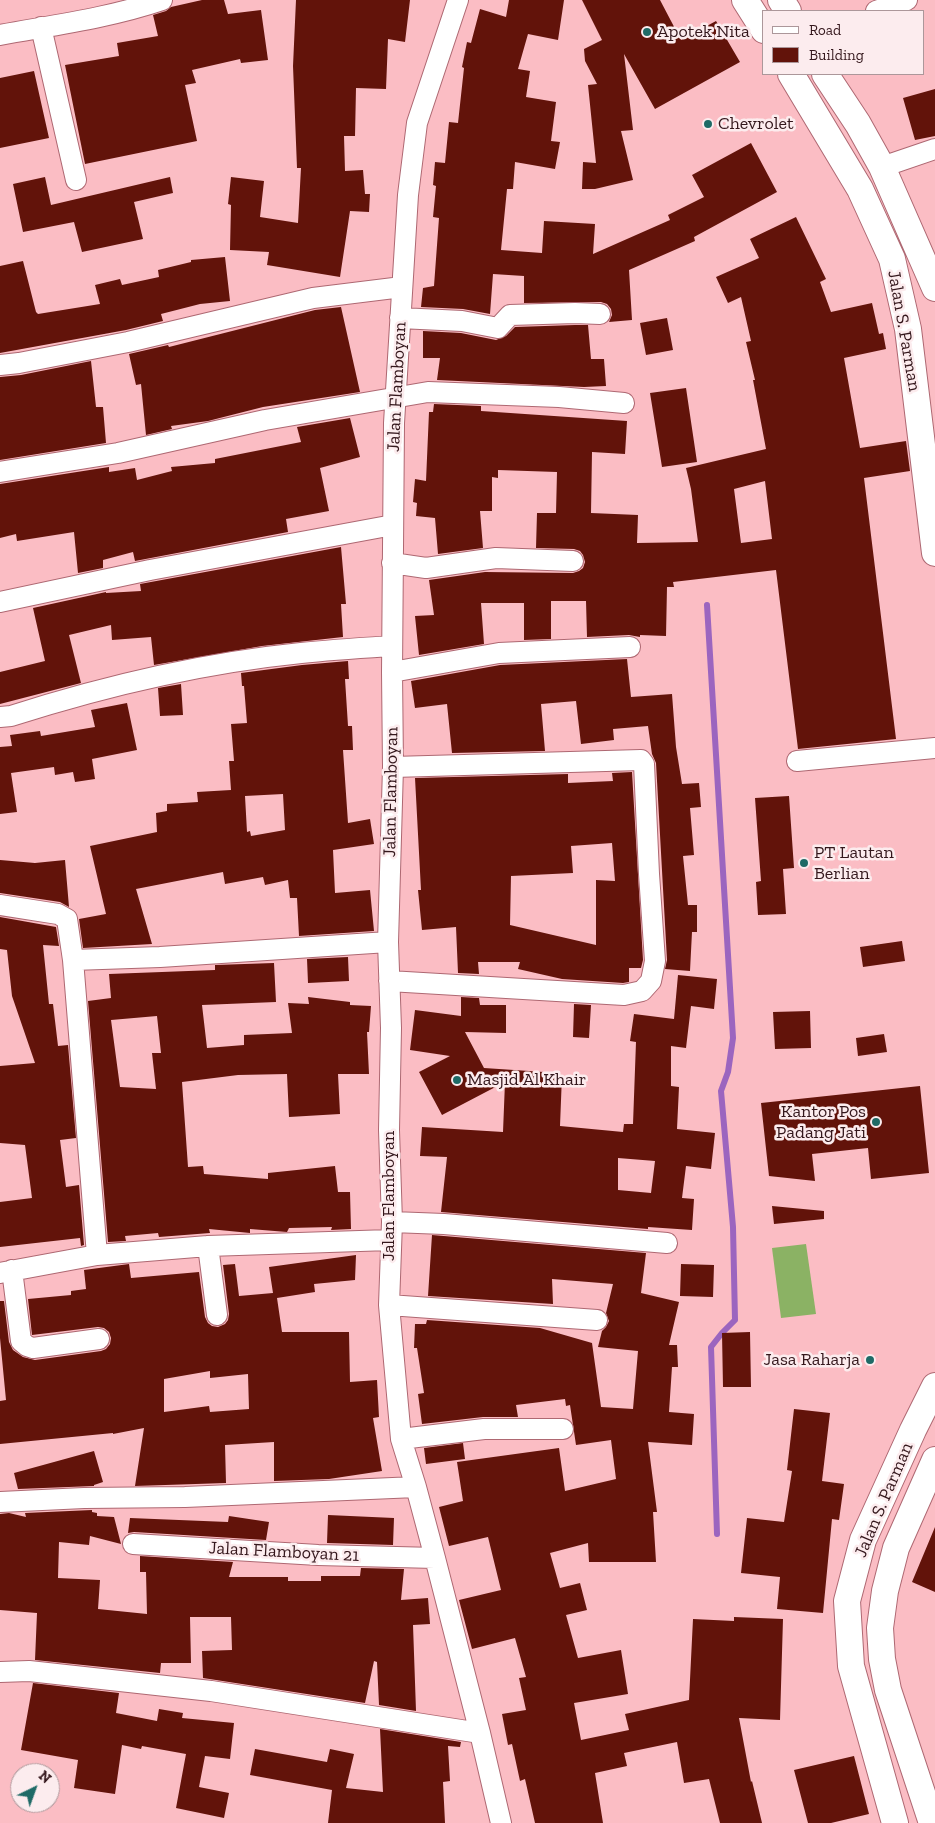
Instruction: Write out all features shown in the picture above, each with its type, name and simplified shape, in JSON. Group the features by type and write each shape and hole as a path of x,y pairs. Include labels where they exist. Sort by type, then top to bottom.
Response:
{"main road":[{"path":"745,0 762,27"},
{"name":"Jalan S. Parman","path":"792,75 860,189 892,259 908,329 935,553"},
{"name":"Jalan S. Parman","path":"826,75 858,124 882,167 935,288"},
{"name":"Jalan S. Parman","path":"894,1823 851,1666 847,1601 863,1540 935,1386"},
{"path":"932,1823 888,1690 880,1628 885,1591 896,1548 935,1460"}],"street":[{"path":"0,35 41,28 119,6 162,0"},
{"name":"Jalan Flamboyan","path":"458,0 417,123 408,195 400,318 392,525 393,767 388,942 391,1028 388,1130 391,1231 389,1304 400,1439 416,1487 442,1584 501,1823"},
{"path":"879,10 907,0"},
{"path":"41,28 76,180"},
{"path":"882,167 935,149"},
{"path":"0,365 128,342 313,298 402,287"},
{"path":"400,318 462,321 498,328 510,315 600,314"},
{"path":"0,472 118,453 264,420 428,392 559,397 624,403"},
{"path":"0,602 150,570 392,525"},
{"path":"392,563 426,568 496,558 574,561"},
{"path":"0,717 11,716 123,683 220,665 300,653 392,646"},
{"path":"392,672 499,653 630,647"},
{"path":"797,761 935,748"},
{"path":"389,981 624,995 642,991 651,981 655,961 644,764 641,760 393,767"},
{"path":"0,905 63,916 67,919 73,960 97,1255"},
{"path":"73,960 160,957 388,942"},
{"path":"99,1340 33,1348 27,1346 21,1341 6,1272 97,1255 391,1231 444,1224 667,1243"},
{"path":"208,1246 216,1315"},
{"path":"389,1304 597,1320"},
{"path":"400,1439 484,1428 563,1429"},
{"path":"0,1502 84,1498 185,1497 416,1487"},
{"name":"Jalan Flamboyan 21","path":"133,1544 318,1555 435,1558"},
{"path":"0,1672 29,1672 211,1691 480,1733"}],"green space":[{"path":"806,1244 816,1314 781,1318 772,1248"}],"building":[{"path":"202,0 224,0 228,14 261,10 268,60 241,63 240,59 192,70 196,83 185,85 197,141 85,164 65,65 119,56 117,43 158,36 153,15 166,11 171,7"},
{"path":"296,0 410,0 405,42 388,39 386,89 356,88 355,136 344,136 345,171 363,170 365,194 370,194 369,212 350,211 340,277 267,265 269,252 230,250 231,205 228,204 231,177 264,181 260,217 298,223 301,168 297,168 293,66"},
{"path":"509,0 564,0 558,40 528,34 518,69 530,71 526,97 556,102 551,141 560,142 555,169 515,162 513,189 507,189 501,250 542,253 544,221 595,224 593,254 670,220 668,215 704,197 692,175 751,143 777,192 694,237 695,241 629,270 632,320 609,322 612,315 611,309 607,304 601,302 524,303 524,276 493,274 490,314 463,309 421,307 423,288 434,286 439,218 433,217 436,186 433,185 435,162 445,163 449,122 458,123 464,68 462,67 467,42 471,43 480,9 506,17"},
{"path":"582,0 660,0 681,40 716,21 740,62 655,109 624,54 633,130 621,131 633,180 595,189 582,189 583,162 596,163 588,85 597,84 585,61 584,49 602,40"},
{"path":"34,71 49,138 0,148 0,78"},
{"path":"935,89 935,136 915,140 903,98"},
{"path":"45,177 51,205 170,177 173,193 134,202 143,239 82,252 74,222 23,232 13,184"},
{"path":"796,217 826,279 820,282 831,312 872,303 879,334 883,333 886,349 844,358 860,448 906,441 910,471 864,478 896,739 798,749 776,570 673,582 674,587 667,587 666,636 587,637 586,601 551,601 551,639 524,640 524,603 481,603 484,644 419,655 415,616 434,615 429,580 485,572 573,573 583,568 585,562 580,551 574,549 536,548 537,513 556,513 557,472 498,470 498,478 492,477 492,511 480,511 483,548 438,554 435,518 416,516 417,503 413,502 415,479 426,481 429,412 433,412 434,404 481,406 481,411 627,421 625,454 592,452 591,513 638,515 637,543 698,542 691,489 686,468 766,449 753,380 755,380 746,342 751,341 741,297 728,303 716,277 759,258 750,239","holes":["765,481 772,539 741,543 734,489"]},
{"path":"225,257 230,301 200,304 161,314 163,321 126,330 0,353 0,266 23,261 38,314 100,304 95,285 120,279 122,285 159,277 158,270 191,262 191,260"},
{"path":"341,307 360,392 263,407 208,421 171,426 172,429 146,435 141,384 136,385 129,354 168,345 169,347 315,310"},
{"path":"667,318 673,350 646,355 640,323"},
{"path":"588,325 591,359 604,359 606,386 584,387 437,380 440,358 423,358 423,331 461,333 496,340 506,336 515,327"},
{"path":"91,361 96,407 103,407 106,443 0,460 0,377 21,375"},
{"path":"686,388 697,462 662,467 650,393"},
{"path":"350,418 360,457 320,468 329,511 286,519 288,532 135,561 133,552 103,560 103,568 78,573 74,532 17,541 16,534 0,538 0,484 109,467 109,472 135,468 137,480 172,471 171,467 215,463 215,459 301,442 297,427"},
{"path":"341,547 346,604 341,604 343,637 262,646 154,665 151,637 112,640 111,625 69,635 81,683 0,704 0,672 45,661 33,608 106,592 141,591 140,584"},
{"path":"627,659 631,697 672,694 676,747 682,784 699,783 701,807 690,808 694,855 683,856 688,905 697,905 697,932 692,932 690,971 665,969 667,960 656,763 652,754 648,726 613,729 614,740 581,744 576,701 541,704 545,751 452,753 447,704 415,708 411,681 500,665"},
{"path":"348,661 349,679 345,679 348,726 352,726 353,750 343,750 348,823 370,819 374,844 333,850 335,893 370,890 374,931 299,936 297,898 290,898 288,880 265,885 263,877 225,884 223,872 136,889 152,944 83,948 79,919 106,914 90,846 157,832 156,813 167,811 167,804 198,802 197,792 231,790 229,761 234,761 231,724 247,723 241,673","holes":["283,794 285,830 251,836 250,831 247,832 245,796"]},
{"path":"181,684 183,715 160,716 158,688"},
{"path":"127,703 137,750 92,759 95,779 75,782 73,772 55,775 54,767 11,773 17,812 0,814 0,747 12,746 10,735 40,731 41,736 95,727 91,710"},
{"path":"632,772 643,960 641,968 629,968 629,982 623,983 562,979 518,969 520,962 478,962 479,974 458,973 456,927 422,930 418,890 421,890 415,778 568,774 568,783 613,781 612,773","holes":["612,843 615,881 596,880 596,945 510,925 511,876 573,873 571,846"]},
{"path":"789,796 794,868 783,869 786,914 758,915 756,882 761,881 755,798"},
{"path":"0,860 35,863 65,860 69,907 60,902 0,893"},
{"path":"0,917 56,927 59,946 43,945 49,1004 53,1004 58,1046 68,1045 76,1138 60,1140 66,1187 79,1185 84,1245 81,1246 80,1238 0,1247 0,1202 32,1198 25,1145 0,1143 0,1066 35,1063 12,996 7,950 0,949"},
{"path":"902,941 905,961 863,967 860,947"},
{"path":"348,957 349,981 308,983 307,959"},
{"path":"274,963 276,1002 202,1005 207,1048 244,1045 244,1035 292,1033 288,1003 309,1004 308,997 350,1002 350,1005 371,1006 369,1032 367,1032 369,1074 338,1074 340,1114 289,1117 287,1074 238,1075 182,1082 188,1167 203,1166 204,1174 268,1179 268,1173 335,1166 338,1192 350,1192 351,1229 331,1230 332,1227 289,1228 287,1232 250,1229 250,1233 209,1229 210,1233 159,1237 158,1233 125,1236 126,1241 108,1242 88,1001 111,998 109,974 215,970 215,965","holes":["157,1016 161,1053 152,1053 156,1089 120,1087 111,1020"]},
{"path":"678,975 717,979 714,1009 691,1006 686,1048 671,1046 671,1086 679,1087 677,1129 715,1133 711,1169 686,1166 682,1198 694,1199 692,1230 648,1227 648,1229 441,1212 447,1157 420,1156 422,1127 503,1132 505,1082 442,1115 419,1072 450,1056 410,1050 415,1010 461,1016 461,997 479,998 480,1005 506,1005 506,1033 465,1032 484,1068 562,1075 560,1126 623,1132 624,1124 633,1124 636,1042 630,1041 634,1014 674,1019","holes":["618,1158 655,1161 651,1193 618,1190"]},
{"path":"574,1004 591,1005 589,1038 573,1037"},
{"path":"810,1011 811,1048 775,1049 773,1012"},
{"path":"884,1034 887,1052 858,1056 856,1038"},
{"name":"Kantor Pos Padang Jati","path":"920,1086 929,1173 871,1179 868,1148 812,1154 815,1181 769,1176 761,1103"},
{"path":"772,1206 824,1211 824,1219 774,1224"},
{"path":"432,1235 646,1253 641,1293 679,1302 669,1345 677,1345 678,1367 672,1367 669,1412 694,1414 692,1445 648,1442 657,1512 653,1512 656,1562 589,1562 588,1543 550,1553 560,1588 580,1583 587,1610 566,1615 578,1658 621,1650 628,1694 574,1703 581,1740 629,1730 625,1714 689,1700 693,1619 734,1621 734,1617 783,1619 780,1720 739,1718 751,1782 762,1823 720,1823 709,1779 684,1783 677,1742 624,1753 627,1766 595,1773 603,1823 535,1823 525,1779 520,1781 512,1744 508,1745 502,1714 526,1710 519,1678 526,1677 515,1638 472,1649 459,1600 501,1590 488,1537 449,1546 439,1507 463,1501 457,1462 559,1448 565,1491 616,1479 611,1440 576,1445 570,1405 566,1406 565,1399 516,1405 518,1417 483,1417 422,1424 418,1394 424,1393 417,1348 414,1348 415,1324 426,1324 427,1320 540,1328 592,1343 601,1407 633,1409 638,1351 598,1347 602,1331 609,1321 606,1313 613,1284 552,1279 553,1304 428,1296"},
{"path":"356,1255 355,1280 314,1284 315,1292 277,1298 282,1332 349,1332 350,1382 377,1380 379,1417 373,1418 382,1471 329,1479 274,1481 274,1442 225,1445 226,1483 135,1486 144,1428 113,1434 0,1444 0,1401 6,1400 0,1338 0,1301 4,1301 9,1342 13,1350 23,1357 35,1360 101,1351 110,1344 109,1332 104,1328 98,1327 32,1335 28,1299 71,1295 71,1291 86,1289 84,1270 129,1264 131,1278 199,1272 205,1317 208,1323 218,1327 225,1324 229,1314 223,1265 235,1264 239,1296 273,1293 269,1267","holes":["210,1371 210,1378 248,1374 249,1409 210,1412 209,1406 164,1412 164,1379"]},
{"path":"681,1264 714,1265 713,1297 680,1296"},
{"path":"750,1332 751,1387 723,1387 722,1333"},
{"path":"794,1409 830,1413 822,1481 844,1484 839,1520 832,1519 823,1613 777,1609 780,1577 741,1573 747,1518 784,1522 792,1471 787,1470"},
{"path":"463,1443 465,1459 426,1464 424,1448"},
{"path":"94,1451 103,1482 94,1486 18,1489 14,1473"},
{"path":"92,1510 92,1512 97,1513 97,1516 114,1517 121,1544 90,1536 89,1545 59,1542 58,1578 100,1580 98,1609 147,1614 146,1572 140,1572 140,1556 233,1562 229,1577 288,1577 288,1581 321,1581 321,1576 360,1576 361,1568 404,1569 401,1600 428,1598 430,1624 413,1625 416,1711 379,1705 377,1662 374,1661 365,1703 203,1678 202,1651 232,1650 231,1617 190,1617 191,1663 161,1663 160,1673 35,1660 37,1613 0,1610 0,1514 9,1513 26,1517 25,1513"},
{"path":"328,1515 394,1518 393,1545 327,1543"},
{"path":"229,1516 269,1522 266,1540 128,1533 130,1518 228,1522"},
{"path":"935,1527 935,1592 912,1582"},
{"path":"33,1683 119,1693 116,1713 157,1721 159,1709 183,1713 182,1718 234,1723 230,1759 205,1756 199,1787 229,1793 224,1818 176,1808 186,1754 142,1746 141,1749 122,1745 115,1794 74,1788 78,1760 21,1750"},
{"path":"380,1729 461,1742 460,1747 448,1746 450,1781 443,1782 445,1823 328,1823 332,1790 250,1775 255,1749 327,1762 330,1749 354,1754 346,1788 383,1792"},
{"path":"854,1756 869,1814 831,1823 808,1823 794,1770"}],"waterway":[{"path":"707,605 733,1038 728,1072 721,1091 733,1227 735,1320 711,1347 717,1534"}],"place":[{"name":"Apotek Nita","path":"647,32"},
{"name":"Chevrolet","path":"708,124"},
{"name":"PT Lautan Berlian","path":"804,863"},
{"name":"Masjid Al Khair","path":"457,1080"},
{"name":"Kantor Pos Padang Jati","path":"876,1122"},
{"name":"Jasa Raharja","path":"870,1360"}]}
